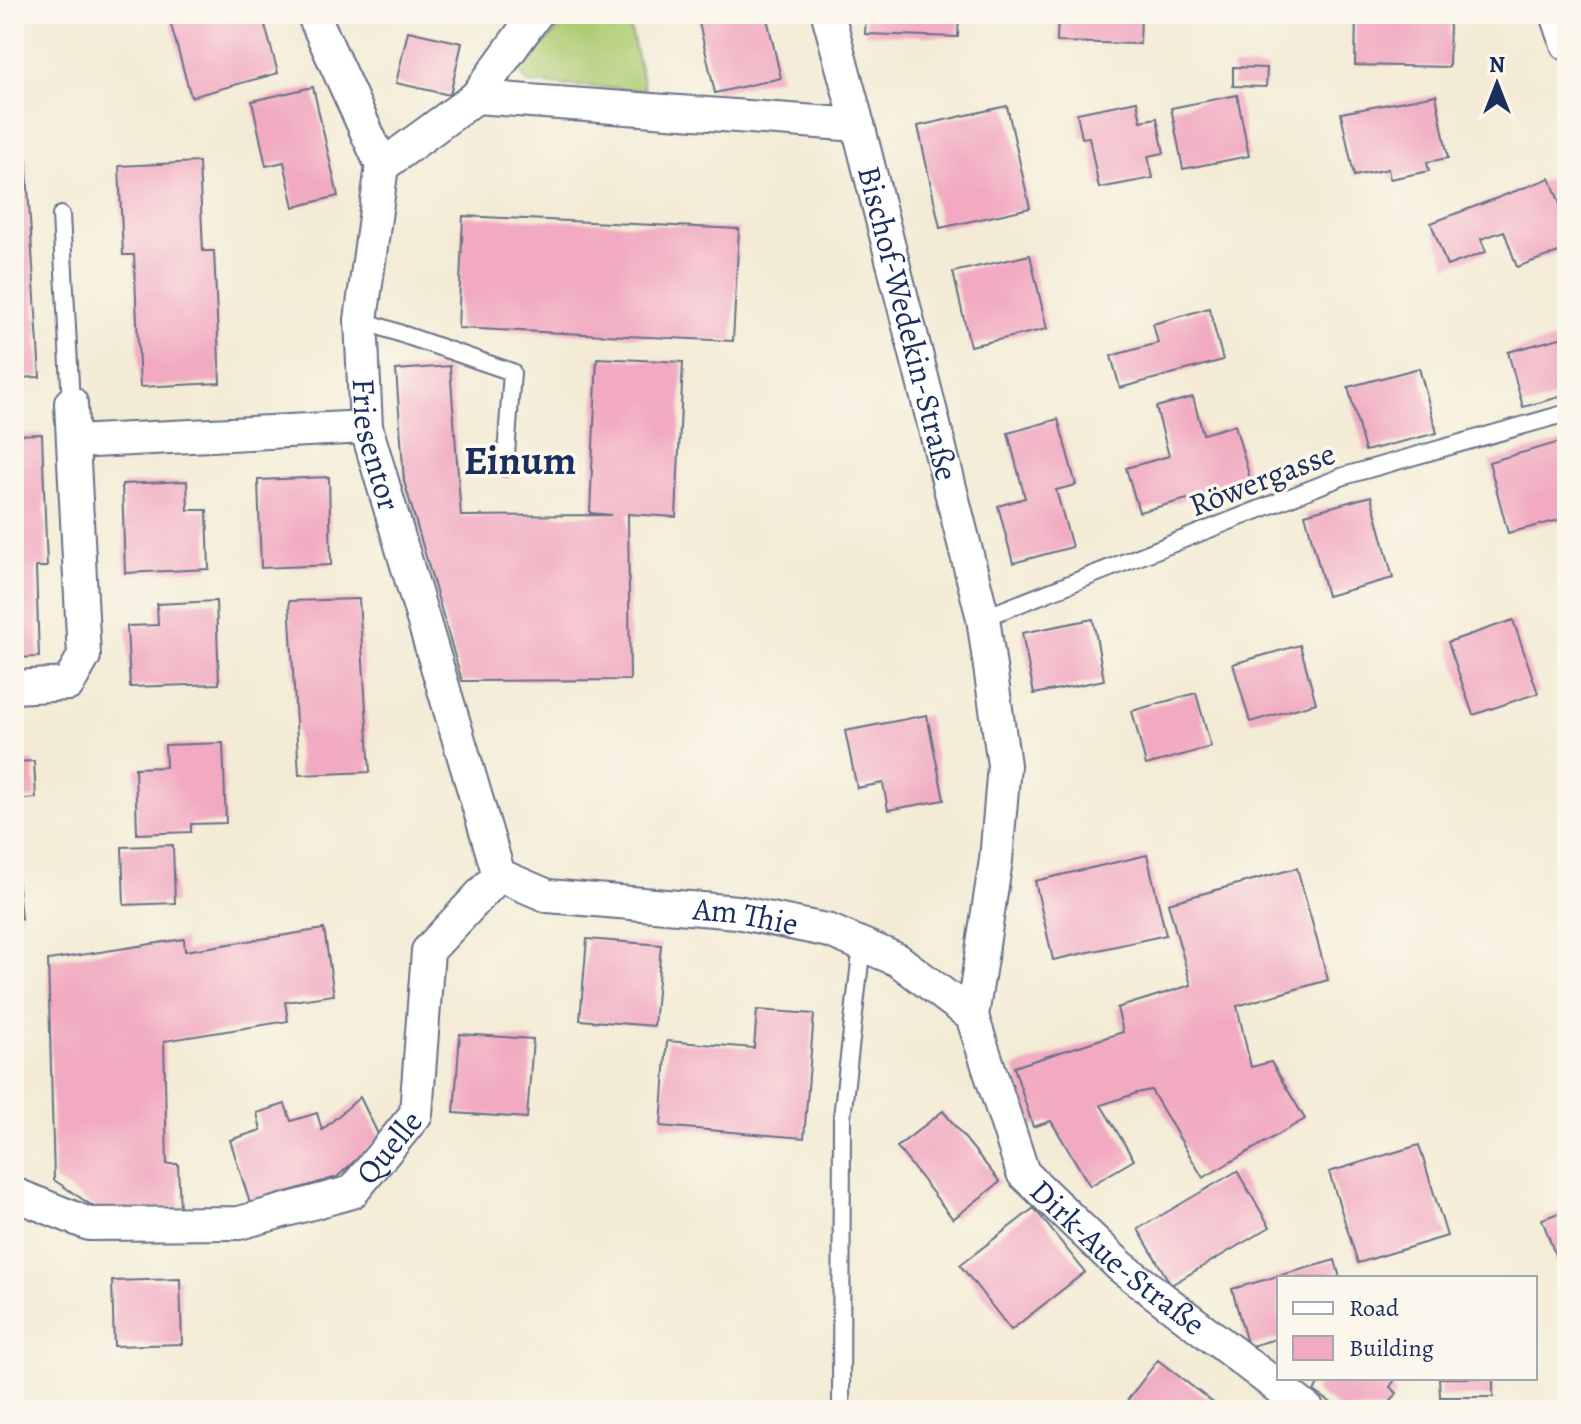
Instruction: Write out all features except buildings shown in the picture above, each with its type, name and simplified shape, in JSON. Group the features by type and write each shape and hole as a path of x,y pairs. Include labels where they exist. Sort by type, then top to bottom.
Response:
{"street":[{"path":"313,14 382,166 476,97 536,14"},
{"path":"828,14 858,125"},
{"path":"1557,14 1567,44"},
{"name":"Bischof-Wedekin-Straße","path":"476,97 858,125 983,618 1004,765 996,860 972,1016"},
{"name":"Friesentor","path":"382,166 361,320 366,427 499,875"},
{"path":"14,687 68,684 84,656 71,403"},
{"path":"73,442 366,427"},
{"name":"Am Thie","path":"499,875 548,896 737,912 830,931 898,960 972,1016"},
{"name":"Quelle","path":"14,1194 89,1224 239,1223 352,1192 416,1114 428,951 499,875"},
{"name":"Dirk-Aue-Straße","path":"972,1016 1023,1173 1120,1266 1308,1410"}],"lane":[{"path":"61,215 71,403"},
{"path":"361,320 512,372 505,468"},
{"name":"Röwergasse","path":"983,618 1344,476 1567,413"},
{"path":"841,1410 842,1117 862,945"}],"green space":[{"path":"573,14 627,14 645,90 528,83 519,70"}],"district":[{"name":"Einum","path":"520,460"}]}
